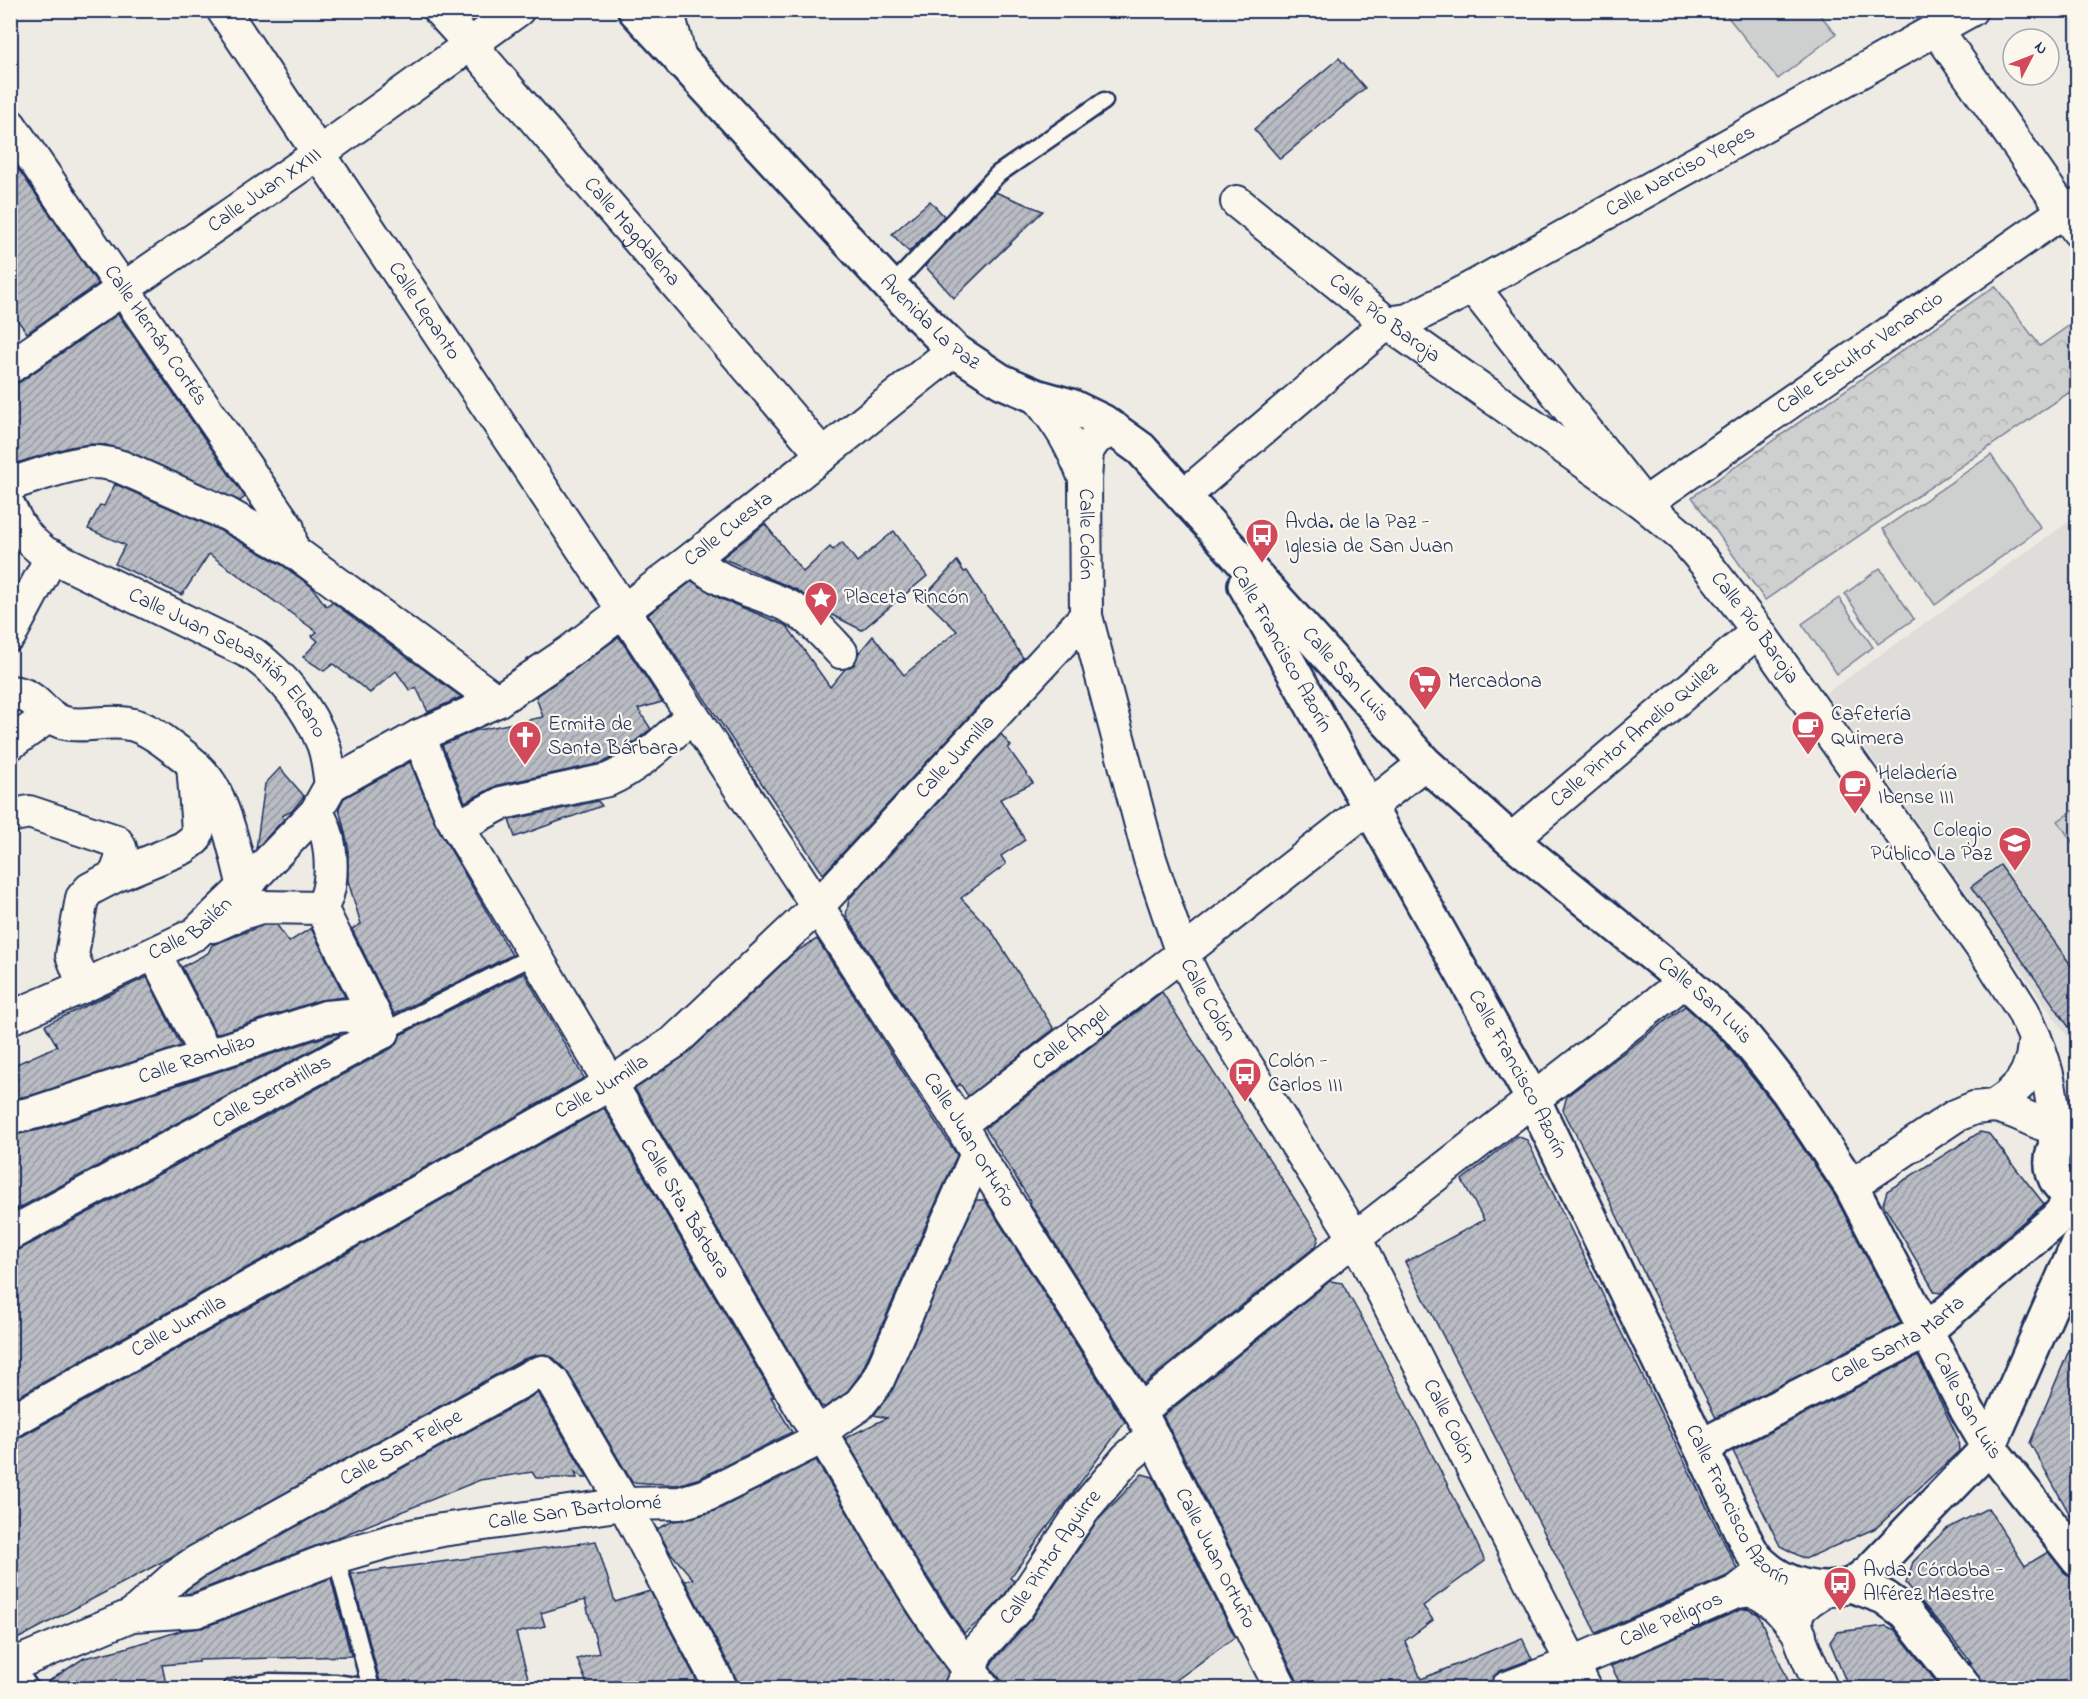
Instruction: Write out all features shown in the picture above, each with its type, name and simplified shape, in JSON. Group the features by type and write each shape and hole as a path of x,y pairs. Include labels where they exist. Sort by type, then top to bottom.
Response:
{"main road":[{"name":"Avenida La Paz","path":"635,10 891,287 954,350 1001,381 1036,396 1071,406 1115,429 1140,449 1185,495 1216,533"},
{"name":"Calle San Luis","path":"1216,533 1425,763 1510,840 1685,981 1737,1028 1789,1093 1851,1186 1967,1410 1989,1447 2078,1560"},
{"name":"Calle Francisco Azorín","path":"1216,533 1534,1101 1751,1552 1761,1564 1796,1584 1838,1587 1884,1597 1905,1612 1965,1689"},
{"path":"2064,1132 2052,1154 2053,1173 2057,1182 2073,1197"},
{"name":"Calle Santa Marta","path":"1706,1456 1707,1449 1717,1438 1926,1330 2055,1220 2062,1213 2068,1199 2073,1197"},
{"path":"1838,1587 1869,1572 1989,1447 2078,1244"}],"street":[{"name":"Calle Lepanto","path":"223,10 624,611"},
{"name":"Calle Magdalena","path":"439,10 823,455"},
{"name":"Calle Juan XXIII","path":"10,368 318,154 518,10"},
{"name":"Avenida La Paz","path":"665,10 669,16 681,62"},
{"name":"Calle Narciso Yepes","path":"1387,323 1408,320 1473,287 1971,10"},
{"path":"1938,30 2073,215"},
{"name":"Calle Hernán Cortés","path":"10,126 288,528 292,550"},
{"name":"Calle Pío Baroja","path":"1237,202 1387,323 1644,504 1683,537 1758,631 1992,962 2023,1011 2044,1058 2064,1132"},
{"name":"Calle Escultor Venancio","path":"1644,504 2073,215"},
{"path":"1473,287 1644,504"},
{"path":"1185,495 1387,323"},
{"name":"Calle Cuesta","path":"419,736 497,701 568,653 693,558 954,350"},
{"path":"1036,396 1068,438 1085,480"},
{"name":"Calle Colón","path":"1115,429 1096,438 1087,451 1085,480 1086,616 1150,859 1182,954 1202,994 1355,1238 1579,1676"},
{"path":"10,484 81,464 94,462 109,464 227,514 292,550 497,701"},
{"name":"Calle Juan Sebastián Elcano","path":"10,508 22,532 30,542 49,555 253,654 271,667 297,698 323,744 322,821 327,836 331,876 327,899 321,908"},
{"path":"10,546 49,555 10,635"},
{"path":"693,558 712,576 776,601 806,617 841,652"},
{"name":"Calle Juan Ortuño","path":"624,611 960,1124 1146,1424 1281,1689"},
{"name":"Calle Jumilla","path":"10,1422 610,1084 674,1042 817,907 1086,616"},
{"name":"Calle Pintor Amelio Quilez","path":"1510,840 1758,631"},
{"path":"10,692 29,697 49,716 66,724 99,722 130,724 163,740 193,764 213,789 224,813 244,886"},
{"path":"10,744 49,716"},
{"path":"457,827 502,803 608,780 620,775 640,761 692,716"},
{"path":"324,798 419,736"},
{"name":"Calle Sta. Bárbara","path":"419,736 457,827 535,955 808,1419 821,1433 971,1683"},
{"name":"Calle Ángel","path":"960,1124 1182,954 1425,763"},
{"path":"84,986 72,955 82,898 90,889 115,876 183,848 195,839 198,830 193,764"},
{"name":"Calle Bailén","path":"10,1018 156,954 195,933 244,886 324,798"},
{"path":"10,816 29,812 116,841 123,855 115,876"},
{"path":"195,933 242,912 261,907 321,908 383,1032"},
{"path":"156,954 207,1056"},
{"name":"Calle Pintor Aguirre","path":"971,1683 977,1651 1017,1608 1083,1510 1127,1458 1146,1424 1355,1238 1534,1101 1685,981"},
{"name":"Calle Ramblizo","path":"10,1118 37,1112 326,1017 349,1015 383,1032"},
{"name":"Calle Serratillas","path":"10,1234 383,1032"},
{"path":"1994,1106 2020,1084 2032,1058 2035,1038"},
{"path":"1851,1186 1955,1116 1974,1108 1994,1106 2008,1108 2046,1127 2064,1132"},
{"name":"Calle San Bartolomé","path":"18,1673 132,1615 196,1611 336,1557 400,1538 624,1504 680,1503 707,1495 807,1445 858,1406 877,1382 978,1154"},
{"name":"Calle San Felipe","path":"132,1615 177,1575 196,1562 538,1373 545,1374 553,1382 624,1504"},
{"path":"624,1504 721,1689"},
{"name":"Calle Peligros","path":"1507,1689 1579,1676 1736,1592 1754,1578 1761,1564"},
{"path":"1821,1689 1796,1620 1809,1601 1838,1587"},
{"path":"1736,1592 1751,1591 1766,1598 1785,1615 1800,1635"}],"lane":[{"path":"891,287 998,174 1104,101"},
{"name":"Calle Serratillas","path":"383,1032 535,955"},
{"path":"232,1689 270,1682 335,1683 370,1689 336,1557"}],"shaded area":[{"name":"Colegio Público La Paz","path":"2077,516 2077,1050 1826,693"}],"green space":[{"path":"1723,11 1817,11 1836,34 1778,79"},
{"path":"1995,286 2040,346 2077,320 2077,387 1765,600 1692,497"},
{"path":"1991,455 2041,528 1935,605 1883,529"},
{"path":"1880,568 1914,619 1878,644 1845,594"},
{"path":"1839,598 1873,647 1837,674 1802,624"},
{"path":"2077,808 2077,849 2058,821"}],"building":[{"path":"1339,58 1365,88 1280,159 1254,129"},
{"path":"10,157 98,284 27,333 10,310"},
{"path":"995,192 1043,211 954,298 925,266"},
{"path":"930,201 944,216 909,252 892,234"},
{"path":"118,314 245,497 240,501 128,451 106,445 91,444 70,447 10,465 10,385 20,382"},
{"path":"115,484 219,530 282,565 312,587 326,606 332,602 461,697 428,712 416,687 410,691 396,671 370,693 333,664 324,671 303,657 318,641 312,636 317,632 209,554 182,595 115,564 125,545 88,529 100,505 104,506"},
{"path":"765,524 803,572 830,547 833,550 842,542 857,562 894,531 927,576 862,630 828,613 797,590 722,558"},
{"path":"957,561 964,572 967,571 1023,658 823,874 648,615 692,581 719,598 787,626 830,687 845,669 854,665 858,654 873,636 904,675 957,631 923,598"},
{"path":"619,637 662,702 638,709 651,729 602,763 498,785 465,802 442,745 474,731 543,717 536,697"},
{"path":"1001,734 1011,746 1008,748 1033,783 1000,799 1025,840 1001,856 1006,864 961,898 991,930 1054,1029 968,1096 960,1084 957,1087 846,916 849,899"},
{"path":"410,762 436,825 512,955 394,1014 352,929 361,924 348,881 348,845 339,808 344,798"},
{"path":"280,768 304,796 292,811 282,816 284,819 256,849 265,784"},
{"path":"598,801 602,806 515,837 509,820"},
{"path":"2000,865 2078,975 2078,1040 1971,887"},
{"path":"264,925 277,925 289,942 311,928 345,997 320,1000 216,1034 182,967 208,953 212,945"},
{"path":"817,939 957,1155 861,1373 846,1393 825,1407 821,1406 635,1089 686,1055 795,952"},
{"path":"524,973 584,1078 10,1401 10,1252 19,1250 392,1048 398,1042 400,1035"},
{"path":"147,977 181,1046 32,1095 10,1099 10,1067 57,1046 45,1025"},
{"path":"1162,992 1319,1237 1316,1246 1144,1384 985,1128"},
{"path":"1685,1006 1723,1041 1774,1104 1835,1196 1901,1323 1716,1418 1601,1182 1563,1110 1567,1096"},
{"path":"339,1034 10,1213 10,1136 43,1129"},
{"path":"604,1108 774,1397 771,1397 792,1432 700,1478 677,1485 632,1482 568,1373 554,1358 545,1354 536,1355 524,1359 173,1556 10,1643 10,1440 19,1438"},
{"path":"1980,1132 1989,1134 2044,1204 1941,1293 1935,1292 1883,1204 1887,1191"},
{"path":"1517,1136 1527,1140 1737,1569 1727,1576 1596,1633 1405,1262 1484,1220 1462,1180"},
{"path":"976,1200 985,1200 1125,1422 1010,1578 1014,1581 1003,1597 980,1621 964,1633 913,1555 845,1438 887,1418 874,1415 893,1389"},
{"path":"1330,1281 1342,1283 1373,1338 1485,1561 1423,1606 1433,1620 1405,1641 1421,1679 1522,1638 1532,1659 1500,1671 1493,1677 1490,1689 1299,1689 1297,1680 1163,1416"},
{"path":"2078,1329 2078,1529 2030,1443"},
{"path":"1918,1356 1958,1438 1959,1451 1876,1528 1805,1559 1780,1546 1733,1451"},
{"path":"538,1393 588,1478 583,1478 575,1472 577,1478 536,1478 532,1472 480,1480 339,1537 186,1594 188,1589 205,1577"},
{"path":"816,1460 903,1606 948,1672 944,1689 739,1689 737,1680 685,1581 693,1579 670,1552 657,1529 673,1521 685,1520 715,1511"},
{"path":"1142,1474 1153,1477 1235,1637 1164,1689 1009,1689 990,1667 993,1661 1032,1618 1097,1521"},
{"path":"1988,1508 2025,1566 2048,1552 2064,1572 2071,1577 2078,1578 2078,1689 1983,1689 1980,1677 1968,1661 1972,1663 1906,1583 1913,1562 1946,1529"},
{"path":"596,1541 615,1602 650,1591 701,1689 589,1689 577,1659 599,1653 585,1600 541,1613 545,1626 516,1633 531,1689 382,1689 351,1574"},
{"path":"331,1578 351,1656 199,1660 199,1662 162,1665 167,1689 40,1689 84,1658 183,1630 202,1628"},
{"path":"1747,1609 1758,1614 1792,1689 1623,1689 1611,1666"},
{"path":"1886,1626 1895,1630 1942,1689 1849,1689 1830,1642 1837,1632"}],"place":[{"name":"Avda. de la Paz - Iglesia de San Juan","path":"1262,564"},
{"name":"Placeta Rincón","path":"821,627"},
{"name":"Mercadona","path":"1425,711"},
{"name":"Cafetería Quimera","path":"1808,756"},
{"name":"Ermita de Santa Bárbara","path":"525,766"},
{"name":"Heladería Ibense III","path":"1855,815"},
{"name":"Colegio Público La Paz","path":"2015,872"},
{"name":"Colón - Carlos III","path":"1245,1103"},
{"name":"Avda. Córdoba - Alférez Maestre","path":"1840,1612"}]}
